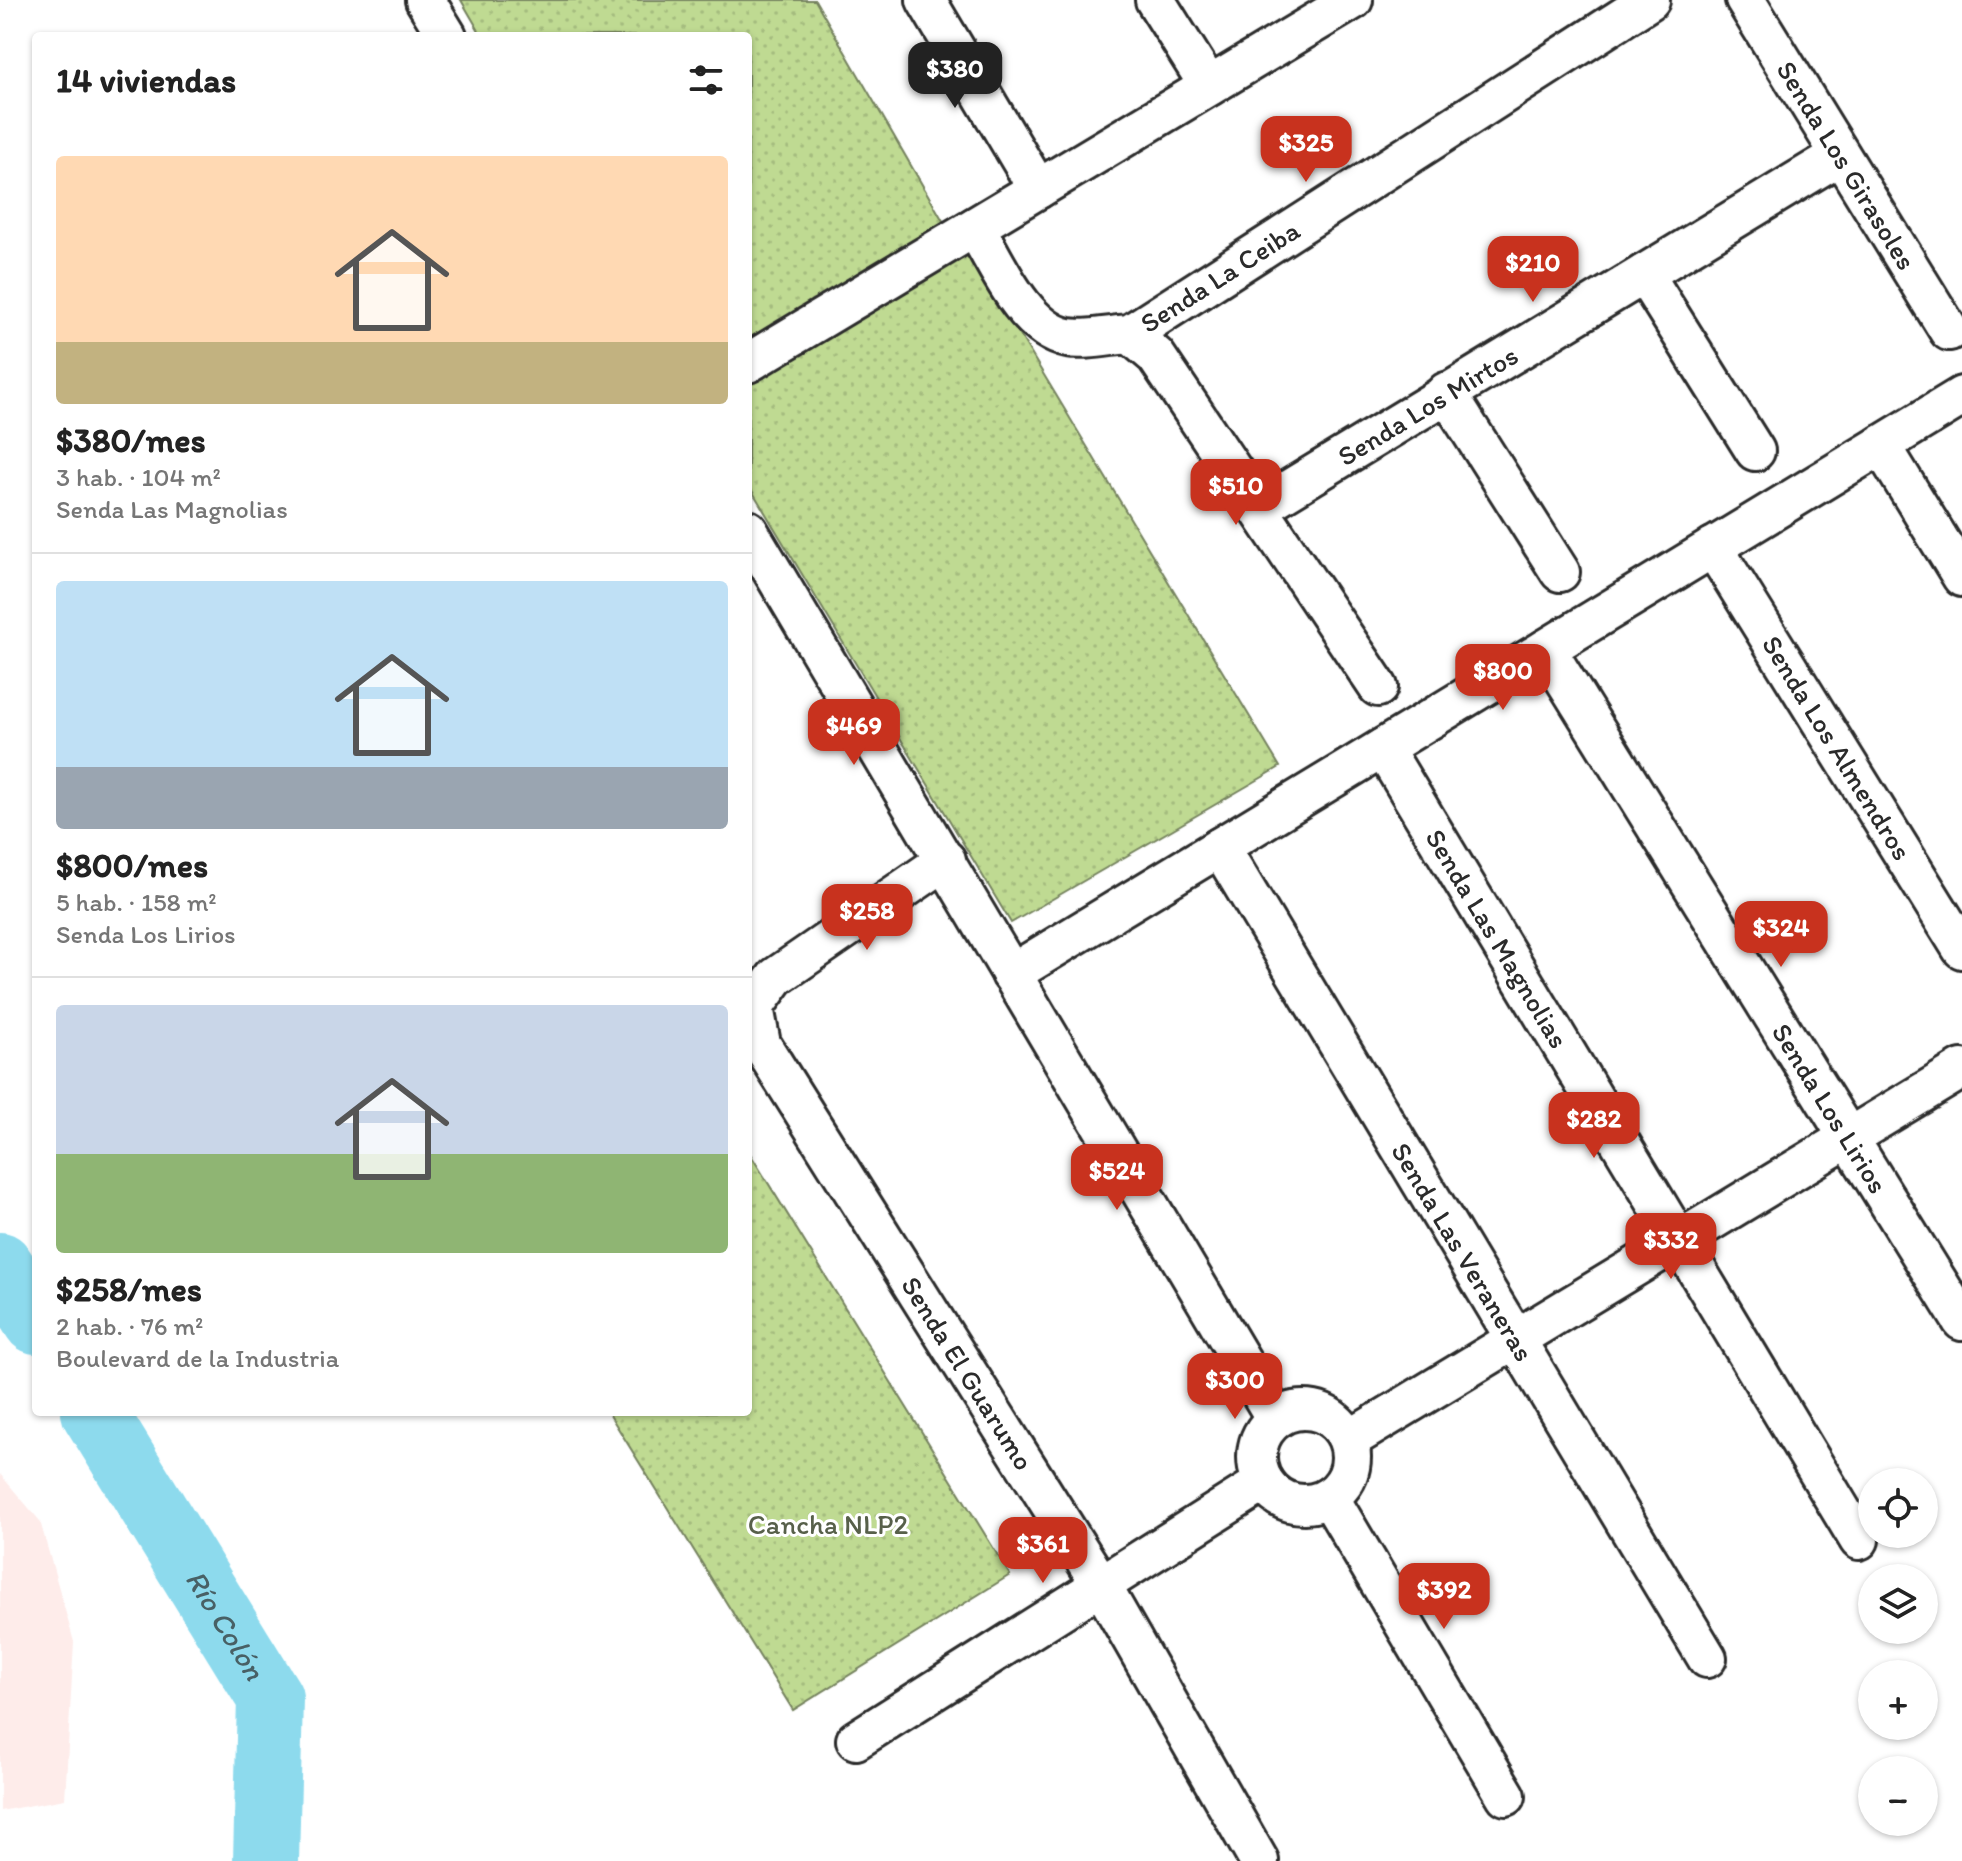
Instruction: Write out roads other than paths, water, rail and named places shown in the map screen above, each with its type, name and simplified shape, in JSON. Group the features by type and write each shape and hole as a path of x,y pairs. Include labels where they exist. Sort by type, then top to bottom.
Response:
{"street":[{"path":"425,0 445,32"},
{"path":"926,0 1038,189"},
{"path":"1155,0 1209,86"},
{"path":"752,361 1353,0"},
{"name":"Senda La Ceiba","path":"975,227 1019,302 1043,327 1068,338 1130,334 1650,0"},
{"name":"Senda Los Girasoles","path":"1745,0 1949,331"},
{"name":"Senda Los Mirtos","path":"1260,507 1840,155"},
{"path":"1644,274 1755,451"},
{"path":"1130,334 1156,356 1378,687"},
{"path":"1446,392 1560,572"},
{"path":"1011,974 1962,396"},
{"path":"1881,445 1962,577"},
{"path":"752,537 1276,1419"},
{"name":"Senda Los Almendros","path":"1713,547 1962,949"},
{"name":"Senda Los Lirios","path":"1546,649 1962,1321"},
{"name":"Senda Las Magnolias","path":"1383,748 1858,1538"},
{"name":"Senda Las Veraneras","path":"1220,847 1707,1658"},
{"name":"Senda El Guarumo","path":"946,860 776,977 754,1007 761,1044 1101,1585 1259,1861"},
{"path":"1349,1440 1962,1069"},
{"path":"1303,1409 1317,1411 1341,1427 1349,1440 1351,1466 1339,1489 1329,1497 1306,1504 1293,1503 1282,1498 1264,1482 1257,1455 1266,1429 1289,1412 1303,1409"},
{"path":"856,1740 1264,1482"},
{"path":"1329,1497 1506,1796"}],"waterway":[{"name":"Río Colón","path":"0,1265 32,1315"},
{"name":"Río Colón","path":"96,1416 270,1698 266,1861"}],"park label":[{"name":"Cancha NLP2","path":"828,1524"}]}
